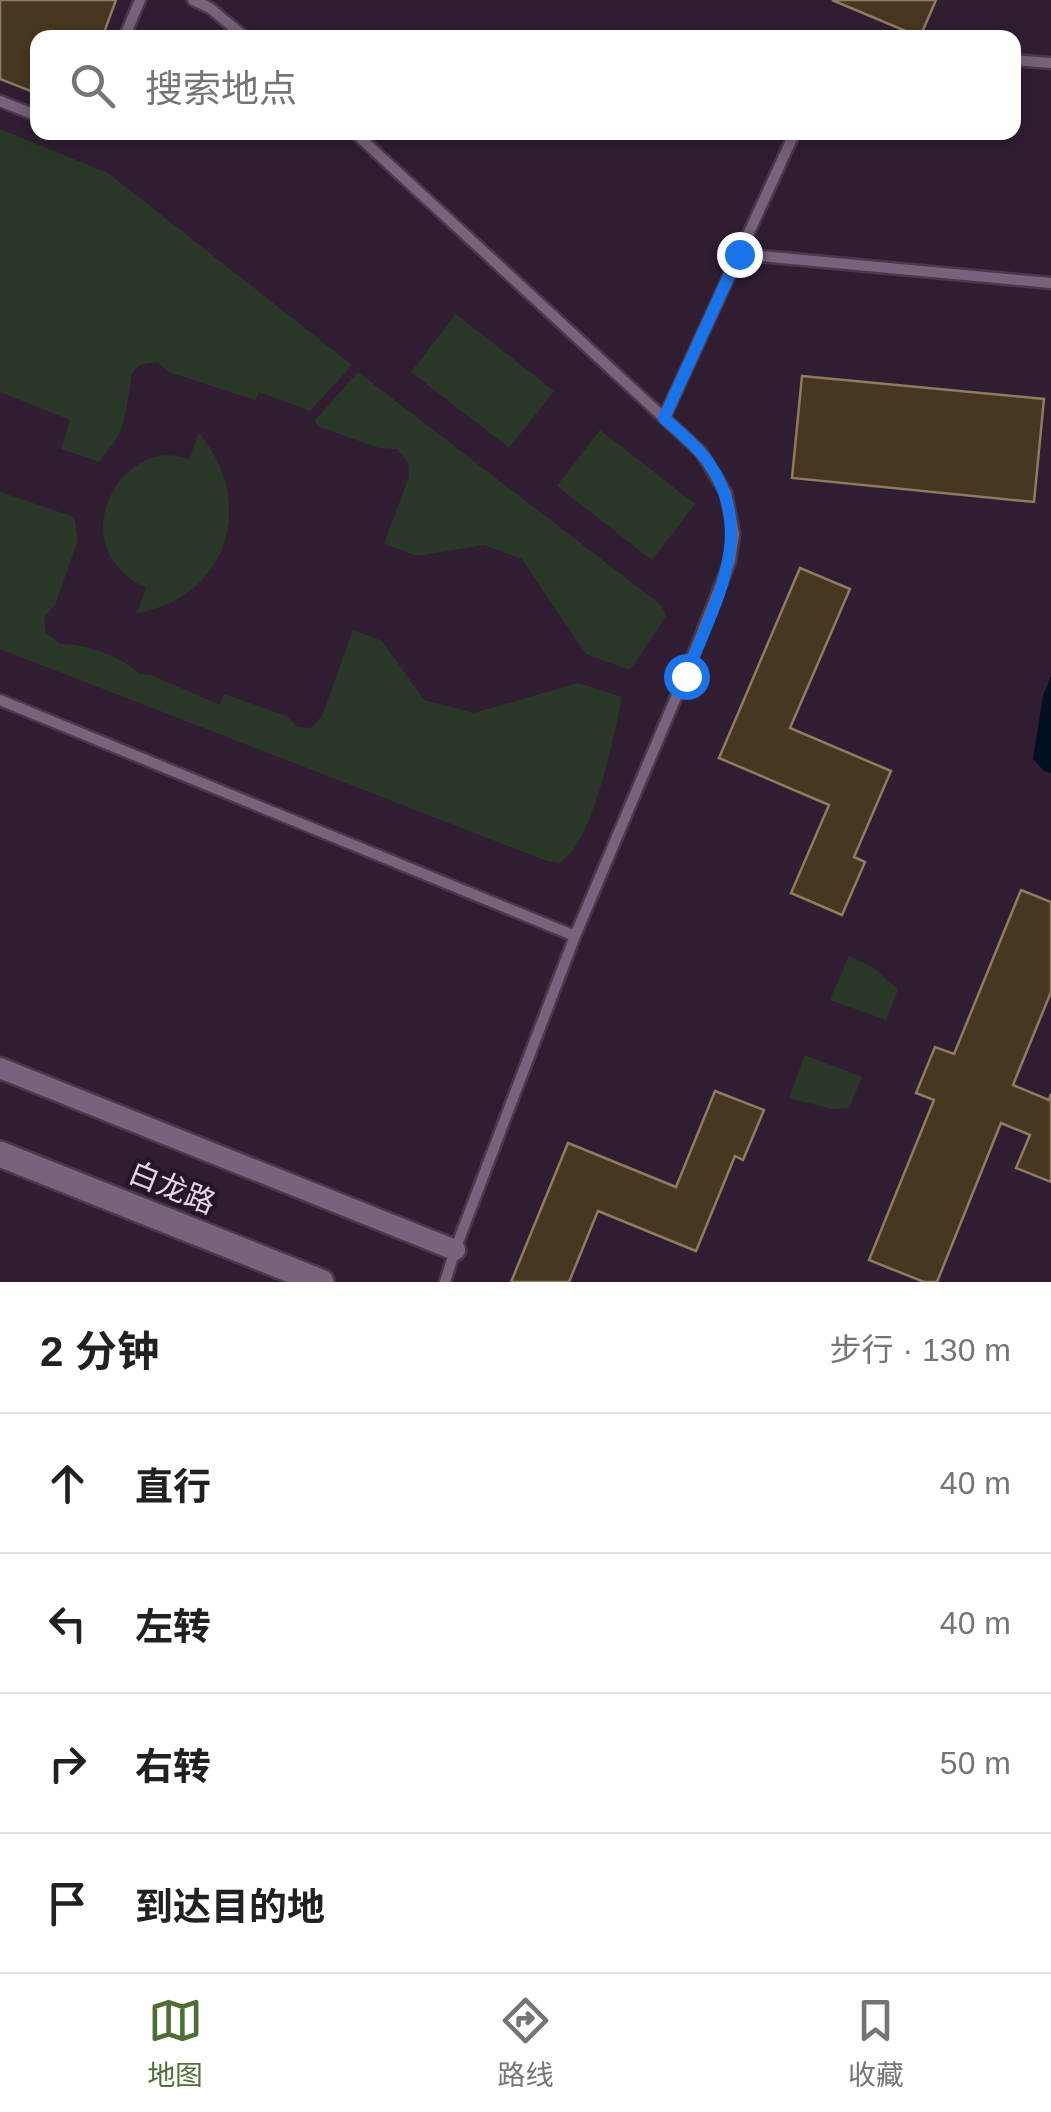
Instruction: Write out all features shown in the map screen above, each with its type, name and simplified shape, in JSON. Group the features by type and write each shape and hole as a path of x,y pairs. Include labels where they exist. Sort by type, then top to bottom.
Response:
{"street":[{"path":"0,1068 454,1250"},
{"name":"白龙路","path":"0,1154 321,1282"}],"lane":[{"path":"127,30 140,0"},
{"path":"193,0 210,8 236,30"},
{"path":"1021,61 1051,63"},
{"path":"0,100 30,113"},
{"path":"363,140 701,452 726,494 734,534 730,561 686,676 575,936 445,1282"},
{"path":"664,418 790,140"},
{"path":"739,254 1051,283"},
{"path":"0,700 575,936"}],"green space":[{"path":"0,129 108,173 352,365 310,411 259,392 255,400 169,372 157,362 140,365 132,373 118,435 100,462 61,449 70,420 0,392"},
{"path":"456,314 554,391 509,448 411,372"},
{"path":"358,372 661,605 666,616 630,670 586,654 522,559 484,545 418,556 384,544 409,477 408,462 397,449 379,448 317,426 315,420"},
{"path":"600,430 695,504 652,560 557,486"},
{"path":"199,433 217,460 227,488 229,516 224,543 212,567 194,588 168,604 137,613 146,588 119,569 106,545 103,521 110,497 124,476 143,462 165,455 189,460"},
{"path":"0,492 74,517 78,540 55,605 44,618 46,633 60,644 103,652 140,674 151,675 220,705 224,694 286,716 298,727 311,728 322,716 353,630 382,641 424,700 474,713 578,683 622,697 600,788 582,835 559,863 547,861 0,649"},
{"path":"849,956 874,968 898,990 886,1020 830,1000"},
{"path":"805,1055 862,1077 849,1108 832,1109 789,1098"}],"water":[{"path":"1051,676 1051,773 1033,759 1043,696"}],"building":[{"path":"0,0 116,0 105,30 30,30 30,91 0,79"},
{"path":"832,0 936,0 923,30 903,30"},
{"path":"802,376 1044,399 1034,502 792,478"},
{"path":"800,568 850,589 790,728 891,771 854,857 865,862 842,915 791,893 829,805 719,758"},
{"path":"1021,890 1051,902 1051,992 1013,1085 1049,1100 1051,1094 1051,1182 1016,1168 1030,1135 1001,1123 937,1282 924,1282 869,1260 934,1100 916,1093 935,1047 954,1054"},
{"path":"715,1091 764,1110 743,1160 735,1156 696,1251 598,1211 569,1282 511,1282 568,1143 676,1187"}],"route":[{"path":"686,676 730,561 734,534 726,494 718,477 701,452 664,418 739,254"}]}
